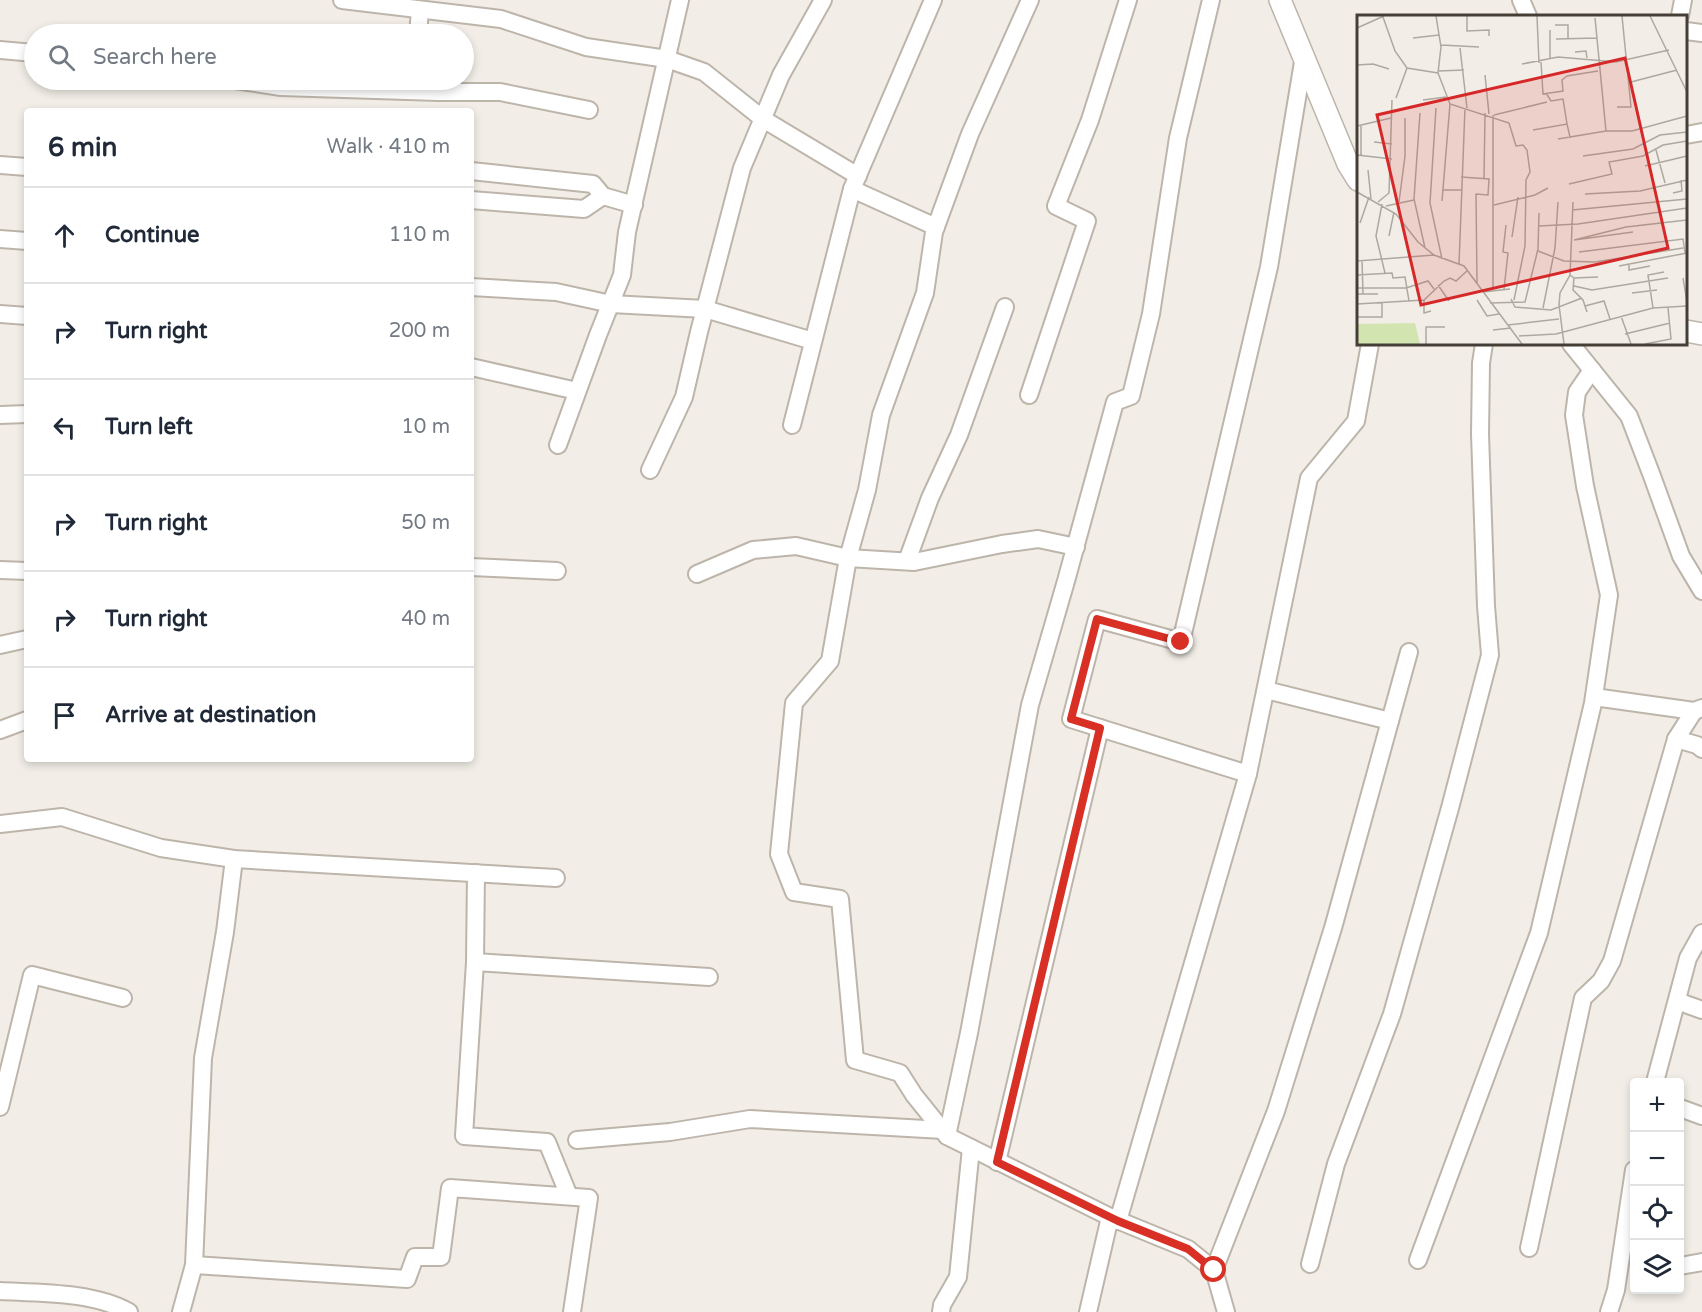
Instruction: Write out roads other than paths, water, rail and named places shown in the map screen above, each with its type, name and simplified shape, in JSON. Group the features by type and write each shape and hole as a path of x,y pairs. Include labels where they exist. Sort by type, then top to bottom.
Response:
{"street":[{"path":"342,0 501,19 586,47 667,59 704,72 763,119 855,183 936,227"},
{"path":"558,445 622,275 627,232 680,0"},
{"path":"650,470 684,397 742,168 782,75 823,0"},
{"path":"792,425 855,183 933,0"},
{"path":"1030,0 970,134 936,227 925,293 881,415 867,489 848,558 830,661 794,703 779,854 794,892 840,899 855,1060 900,1073 914,1095 945,1133 971,1148 1114,1219 1188,1249 1214,1270 1226,1312"},
{"path":"1029,395 1087,221 1056,206 1090,120 1128,0"},
{"path":"945,1133 969,1033 1030,705 1115,402 1131,396 1151,314 1178,138 1211,0"},
{"path":"1280,0 1304,56 1352,154 1357,173"},
{"path":"1521,0 1528,15"},
{"path":"1680,15 1683,0"},
{"path":"419,24 420,10"},
{"path":"1687,31 1702,33"},
{"path":"0,50 24,52"},
{"path":"1248,774 1071,719 1097,619 1181,642 1269,267 1304,56"},
{"path":"474,90 500,92 589,110"},
{"path":"1687,135 1702,132"},
{"path":"0,165 24,167"},
{"path":"474,171 593,184 603,196 634,206"},
{"path":"474,200 584,209 603,196"},
{"path":"0,239 24,241"},
{"path":"474,286 556,292 611,304 705,309 813,341"},
{"path":"906,561 930,498 959,435 1005,307"},
{"path":"0,314 24,316"},
{"path":"1687,331 1702,334"},
{"path":"1088,1312 1248,774 1309,478 1356,421 1370,345"},
{"path":"1310,1264 1336,1164 1392,1014 1490,655 1480,434 1481,363 1484,345"},
{"path":"1572,345 1629,416 1681,556 1702,591"},
{"path":"474,368 577,392"},
{"path":"1418,1260 1539,933 1594,697 1609,595 1585,486 1574,415 1577,392 1592,369"},
{"path":"0,415 24,414"},
{"path":"696,574 753,550 796,546 848,558 914,562 1038,539 1076,547"},
{"path":"474,567 556,571"},
{"path":"0,570 24,571"},
{"path":"0,645 24,640"},
{"path":"1214,1270 1276,1111 1333,928 1409,652"},
{"path":"1266,690 1389,721"},
{"path":"1594,697 1698,710"},
{"path":"1529,1248 1583,998 1601,981 1612,961 1676,739 1698,710"},
{"path":"0,730 24,721"},
{"path":"997,1162 1100,728"},
{"path":"1676,739 1697,745 1702,749"},
{"path":"0,824 62,817 161,848 234,859 556,878"},
{"path":"181,1312 194,1265 203,1058 225,932 234,859"},
{"path":"476,873 475,962 464,1136 547,1142 569,1196"},
{"path":"1656,1078 1688,958 1702,933"},
{"path":"475,962 709,977"},
{"path":"0,1107 32,975 123,999"},
{"path":"1677,1001 1702,1010"},
{"path":"1684,1109 1702,1116"},
{"path":"577,1140 670,1132 750,1119 945,1133"},
{"path":"941,1312 942,1305 958,1277 971,1148"},
{"path":"1609,1312 1616,1290 1627,1269 1634,1186"},
{"path":"194,1265 406,1279 415,1257 441,1257 450,1188 589,1198 572,1312"},
{"path":"1684,1265 1702,1262"},
{"path":"0,1292 65,1294 117,1305 129,1312"}]}
